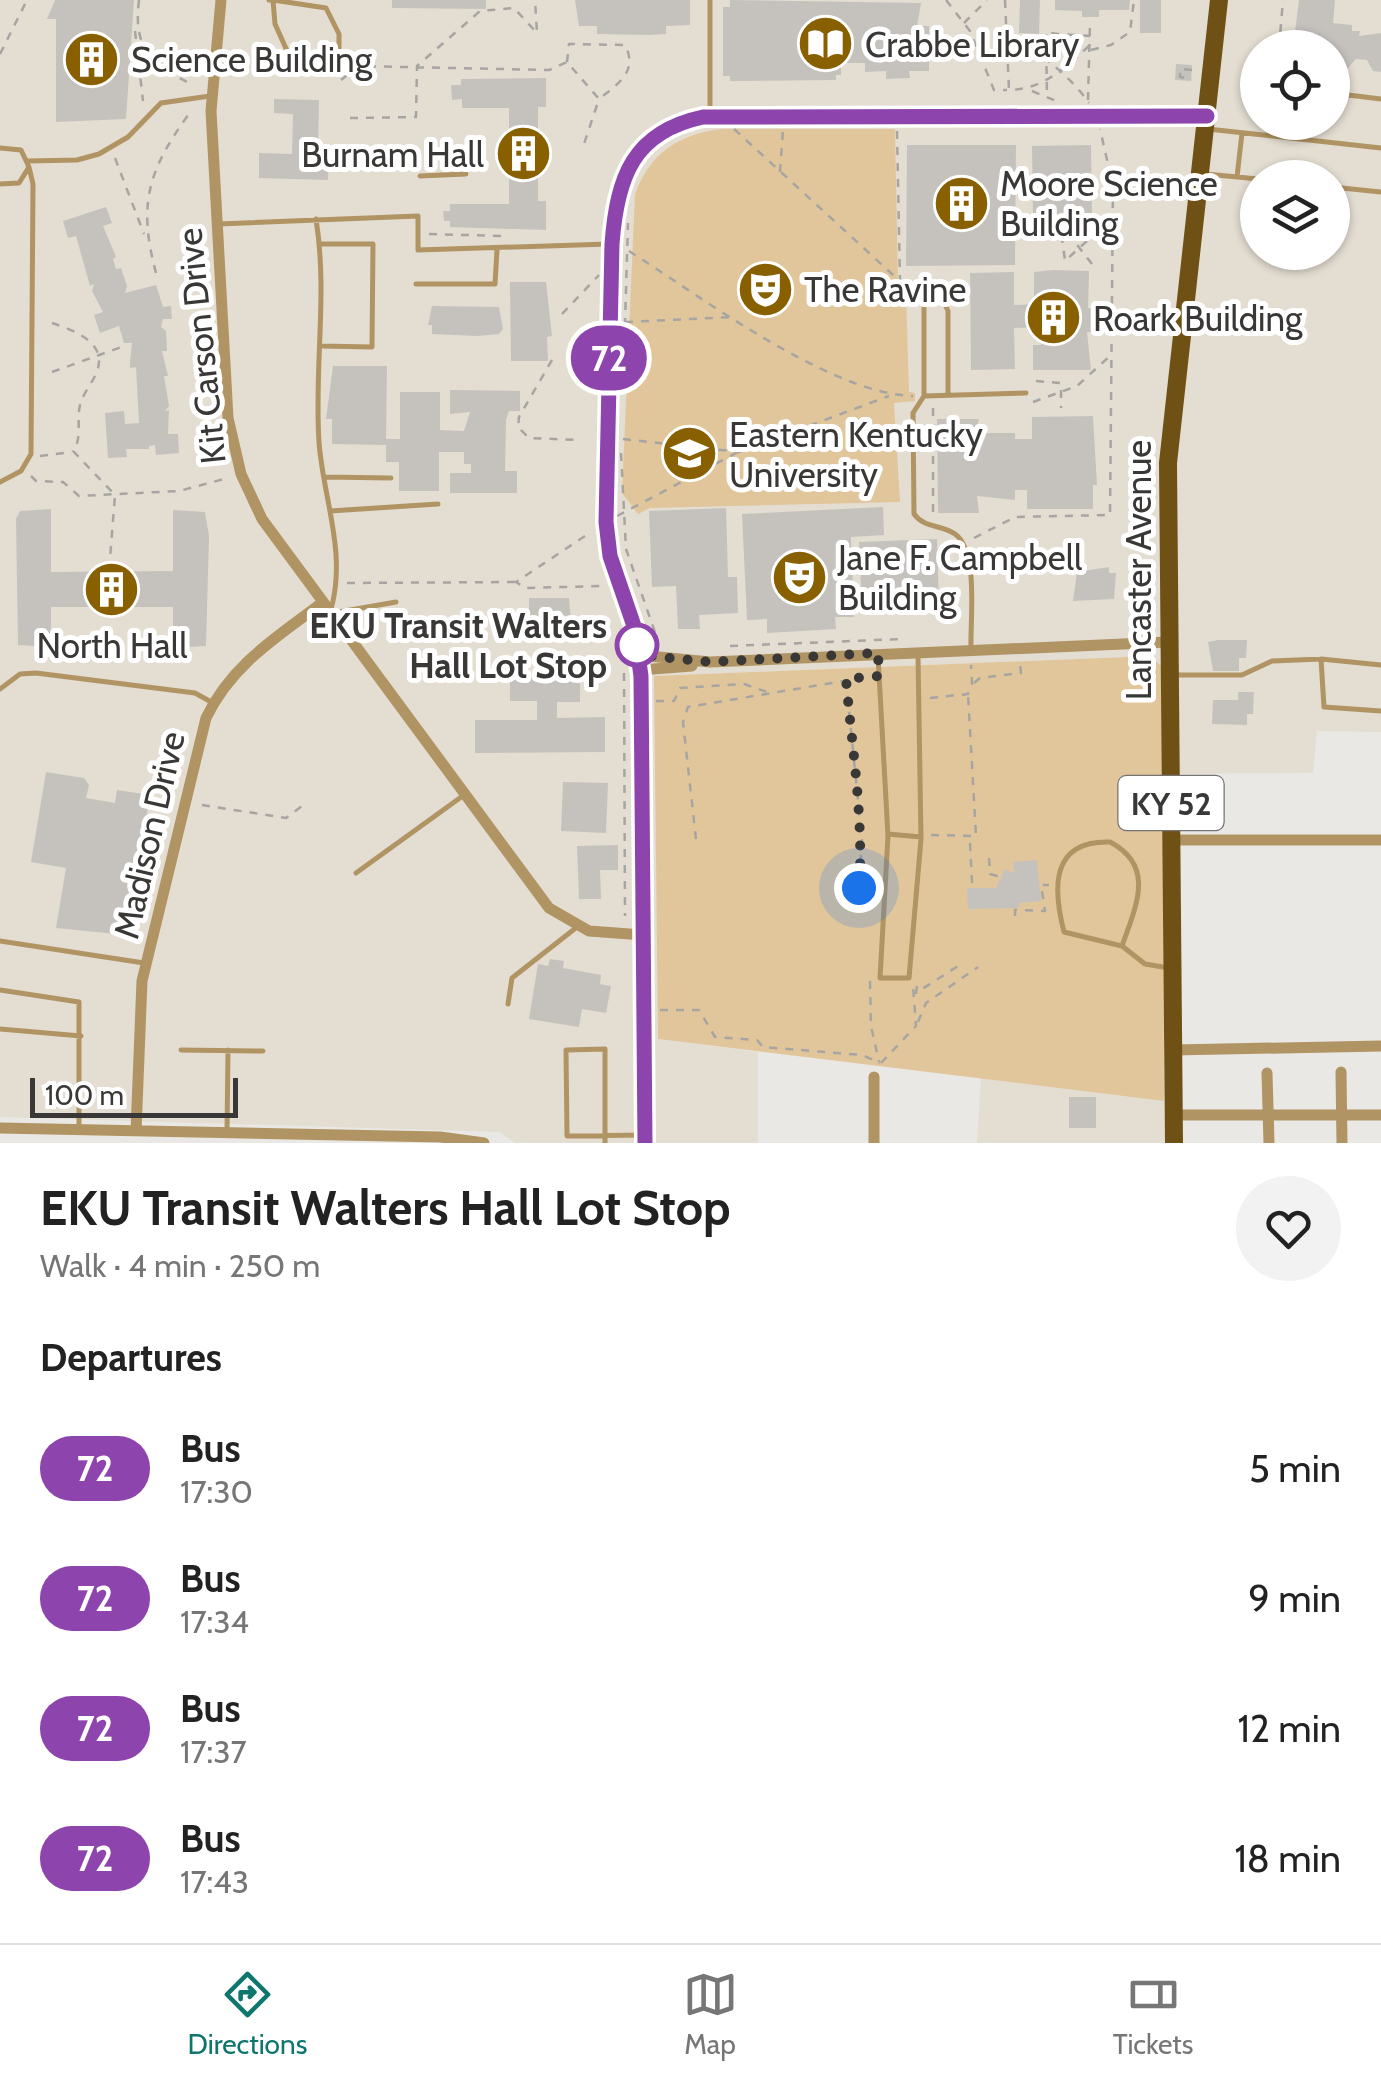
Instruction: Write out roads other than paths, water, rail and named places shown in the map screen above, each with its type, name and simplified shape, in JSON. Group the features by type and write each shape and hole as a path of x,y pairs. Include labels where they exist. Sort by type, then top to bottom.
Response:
{"main road":[{"name":"Lancaster Avenue","path":"1174,1143 1168,642 1171,414 1218,0"}],"street":[{"name":"Kit Carson Drive","path":"222,0 211,96 228,418 240,474 262,519 549,908 590,931 642,936"},
{"path":"645,1139 640,670 634,626 610,556 606,522 612,242 621,188 642,148 672,126 710,117 1094,115 1206,122"},
{"name":"Madison Drive","path":"136,1131 139,1009 146,964 194,758 213,702 246,661 326,608"},
{"path":"640,670 878,653 1168,642"},
{"path":"638,655 710,662"},
{"path":"1171,840 1381,840"},
{"path":"1173,1050 1381,1046"},
{"path":"1342,1072 1342,1143"},
{"path":"1266,1073 1269,1143"},
{"path":"874,1077 874,1143"},
{"path":"1174,1115 1381,1115"},
{"path":"0,1128 136,1131 193,1138 227,1133 440,1138 484,1143"}],"lane":[{"path":"271,0 316,2 326,8 339,34 339,60 328,70 314,72 293,64 274,24 271,0"},
{"path":"710,0 710,117"},
{"path":"1350,95 1381,98"},
{"path":"29,164 99,154 128,137 161,103 211,96"},
{"path":"1206,122 1240,132"},
{"path":"1237,177 1241,140"},
{"path":"1307,140 1381,148"},
{"path":"0,148 15,147 29,164 31,454 24,468 0,482"},
{"path":"0,184 19,183 29,164"},
{"path":"1200,173 1240,177"},
{"path":"420,176 466,174"},
{"path":"1350,189 1381,192"},
{"path":"216,224 418,216 418,250 497,250 612,242"},
{"path":"316,220 324,268 319,441 338,565 326,608 396,602"},
{"path":"320,244 373,244 372,347 322,346"},
{"path":"416,284 496,284 497,250"},
{"path":"948,394 948,310 944,302 930,299 924,304 924,396 913,413 914,514 926,525 954,532 968,549 971,651"},
{"path":"924,396 1026,393"},
{"path":"324,477 390,478"},
{"path":"330,510 438,504"},
{"path":"878,653 888,834 880,978 909,978 921,837 918,652"},
{"path":"1169,675 1242,675 1272,661 1321,659 1381,665"},
{"path":"1321,659 1324,707 1381,711"},
{"path":"0,689 20,674 36,673 195,692 213,702"},
{"path":"356,873 464,795"},
{"path":"888,834 921,837"},
{"path":"1122,946 1142,885 1134,859 1110,842 1080,847 1067,857 1055,880 1064,932 1122,946 1146,964 1172,968"},
{"path":"508,1004 512,978 580,925"},
{"path":"0,940 146,964"},
{"path":"0,990 76,999 81,1036 79,1130"},
{"path":"0,1029 81,1036"},
{"path":"605,1139 604,1049 566,1050 567,1136 605,1139 645,1139"},
{"path":"181,1050 264,1051"},
{"path":"227,1133 228,1050"}],"place":[{"name":"Crabbe Library","path":"826,44"},
{"name":"Science Building","path":"92,59"},
{"name":"Burnam Hall","path":"523,154"},
{"name":"Moore Science Building","path":"961,203"},
{"name":"The Ravine","path":"765,289"},
{"name":"Roark Building","path":"1054,318"},
{"name":"Eastern Kentucky University","path":"690,454"},
{"name":"Jane F. Campbell Building","path":"799,577"},
{"name":"North Hall","path":"112,589"},
{"name":"EKU Transit Walters Hall Lot Stop","path":"637,645"}]}
